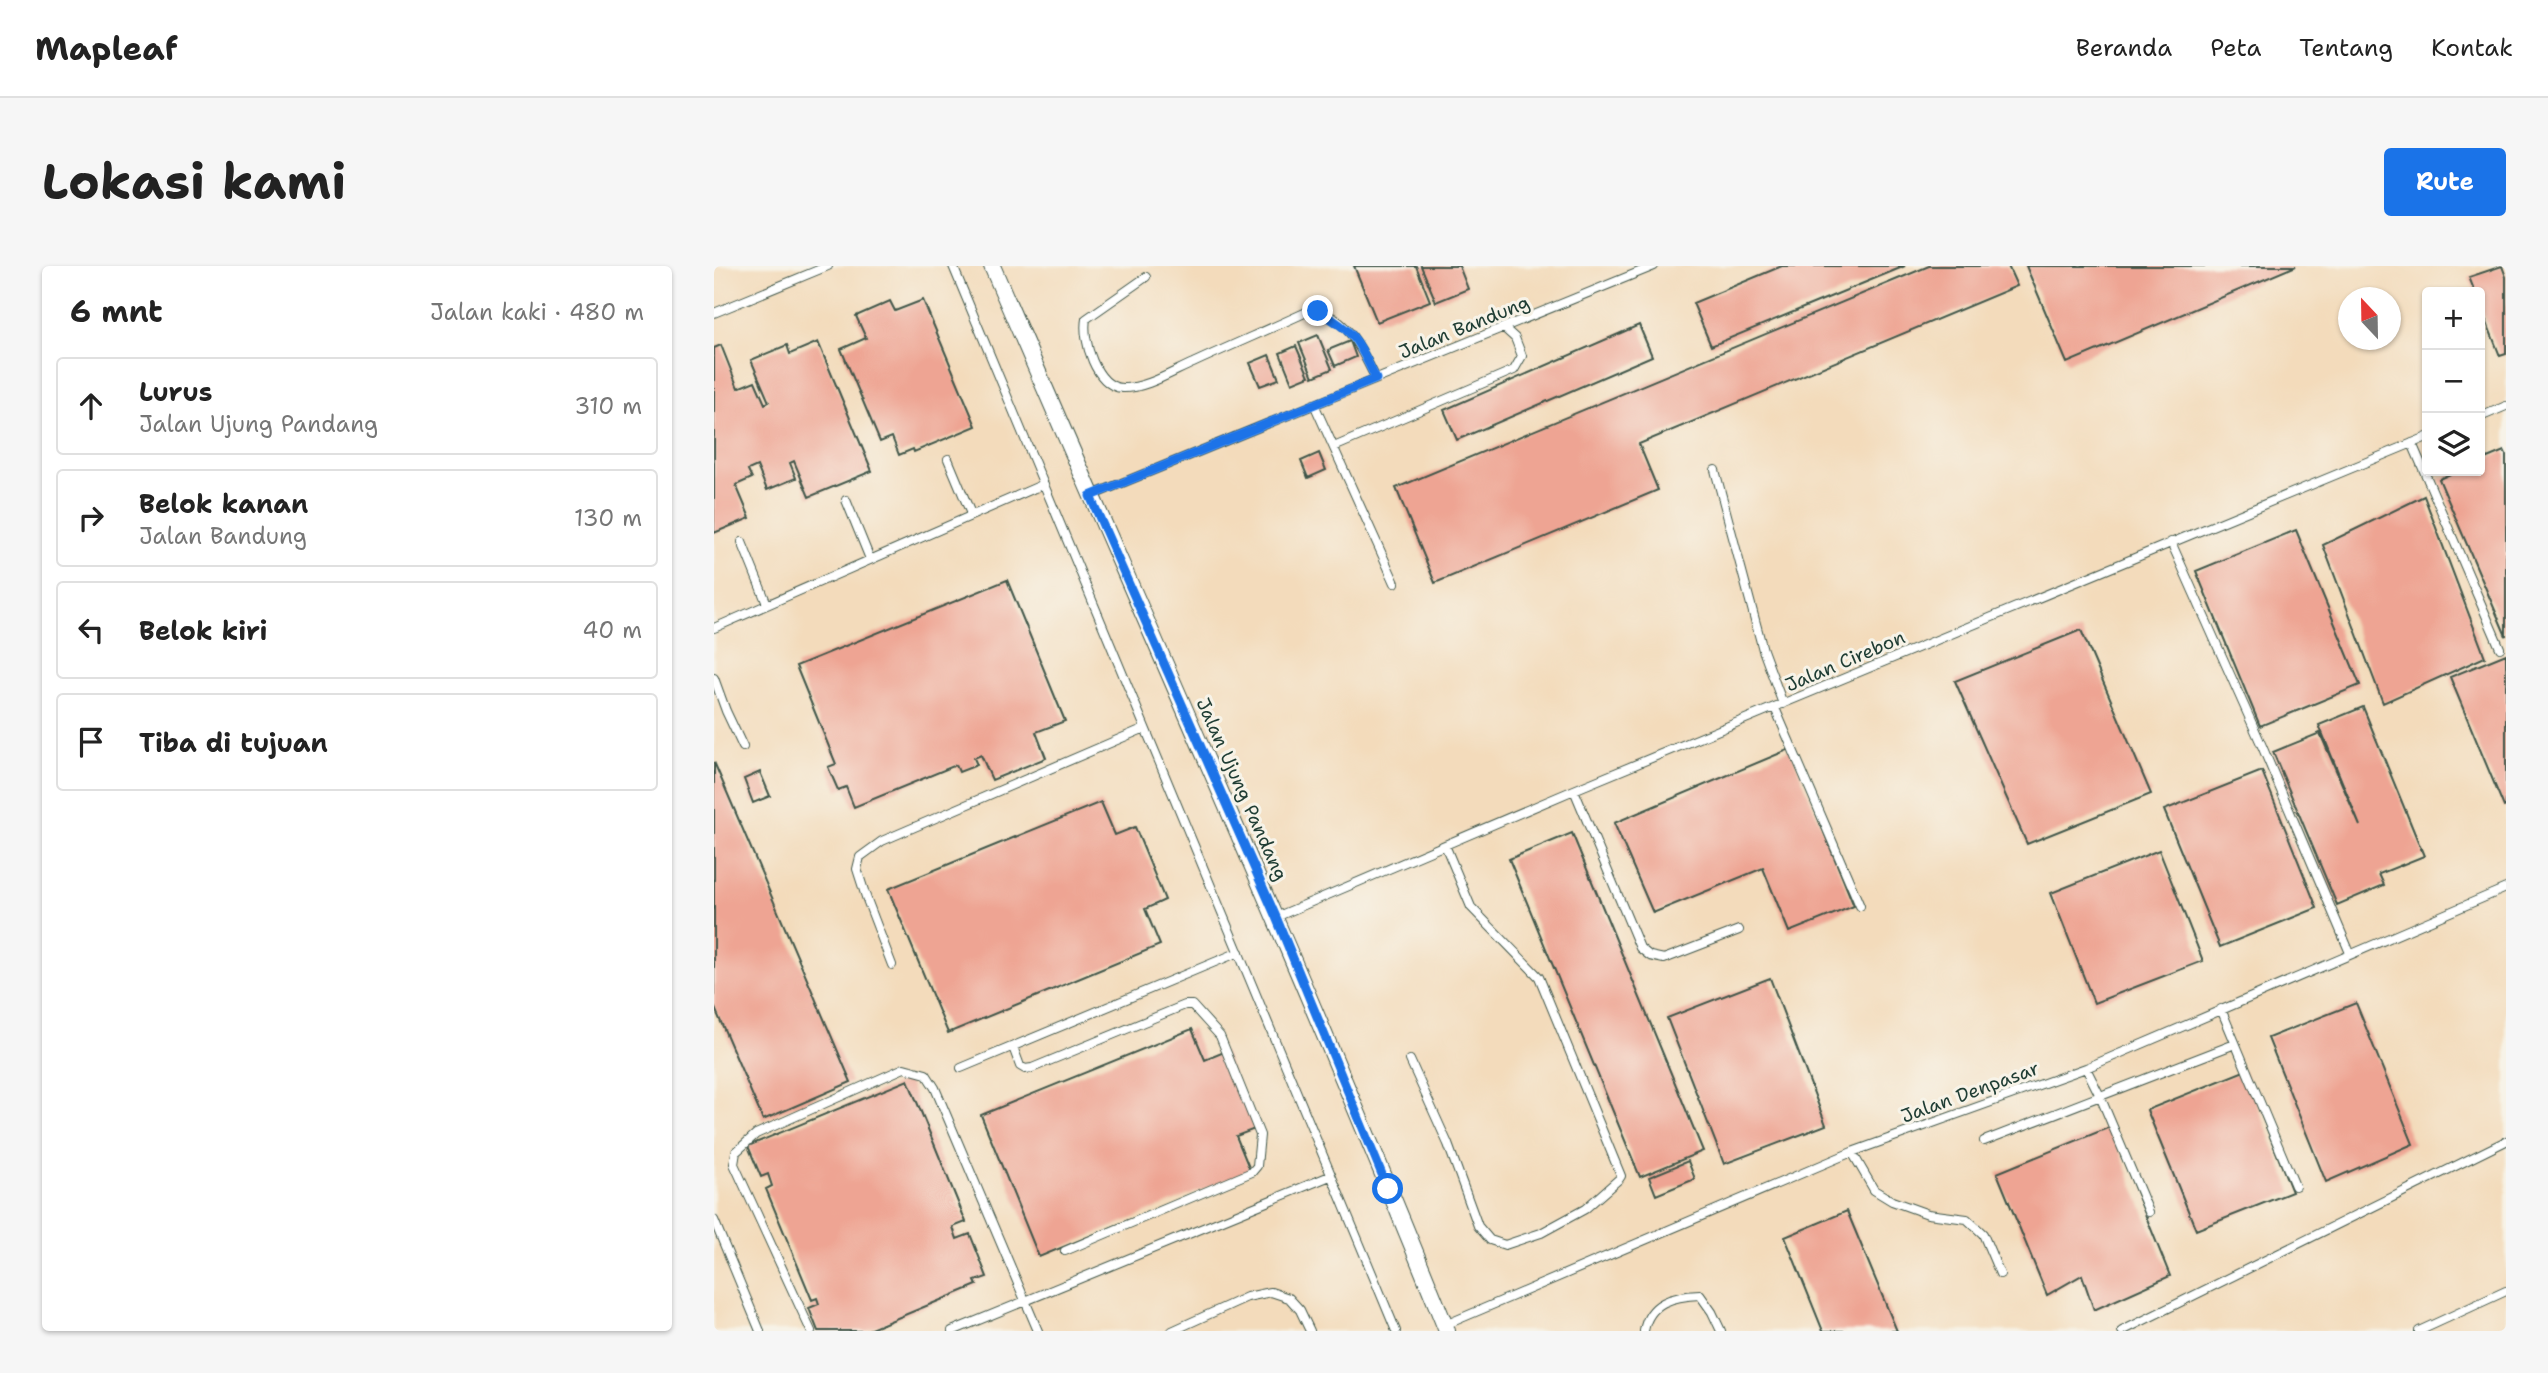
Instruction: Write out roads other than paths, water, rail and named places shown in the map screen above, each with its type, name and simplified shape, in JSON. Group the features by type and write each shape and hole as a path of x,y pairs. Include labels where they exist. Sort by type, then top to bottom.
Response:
{"street":[{"name":"Jalan Ujung Pandang","path":"992,266 1090,496 1276,917 1446,1328"}],"lane":[{"path":"714,313 828,266"},
{"path":"953,266 1396,1331"},
{"name":"Jalan Bandung","path":"1090,496 1654,266"},
{"path":"1146,277 1086,319 1084,333 1097,371 1108,384 1121,388 1133,387 1160,378 1311,310 1343,325 1357,339 1376,379"},
{"path":"1334,447 1514,370 1522,356 1515,338 1504,328"},
{"path":"1314,404 1395,583"},
{"path":"2485,415 2506,406"},
{"name":"Jalan Cirebon","path":"1276,917 1574,790 2422,439"},
{"path":"2412,443 2500,648"},
{"path":"948,459 971,514"},
{"path":"1715,470 1779,706 1860,906"},
{"path":"714,628 1044,484"},
{"path":"846,500 870,559"},
{"path":"742,542 767,604"},
{"path":"2171,542 2350,953"},
{"path":"714,678 726,712 743,747"},
{"path":"892,965 857,869 860,858 882,841 1145,728"},
{"path":"1574,790 1640,948 1650,956 1664,959 1739,930"},
{"path":"1410,1059 1447,1144 1478,1226 1490,1240 1505,1245 1541,1233 1585,1209 1619,1179 1539,977 1471,907 1446,845"},
{"name":"Jalan Denpasar","path":"1446,1328 1852,1152 2086,1068 2506,888"},
{"path":"961,1068 1239,952"},
{"path":"1013,1047 1020,1066 1025,1069 1032,1068 1185,1005 1192,1005 1220,1036 1260,1135 1257,1166 1252,1172 1065,1251"},
{"path":"2221,1009 2295,1186"},
{"path":"1984,1141 2235,1044"},
{"path":"811,1331 734,1164 737,1152 756,1134 904,1068 926,1074 935,1088 1038,1331"},
{"path":"2086,1068 2149,1212"},
{"path":"2122,1331 2506,1141"},
{"path":"1852,1152 1874,1190 1928,1214 1967,1219 1983,1234 2000,1274"},
{"path":"952,1331 1330,1176"},
{"path":"714,1220 760,1331"},
{"path":"2419,1331 2506,1291"},
{"path":"1171,1331 1247,1297 1271,1292 1289,1298 1300,1310 1310,1331"},
{"path":"1644,1331 1646,1317 1656,1307 1679,1296 1700,1295 1721,1331"}]}
